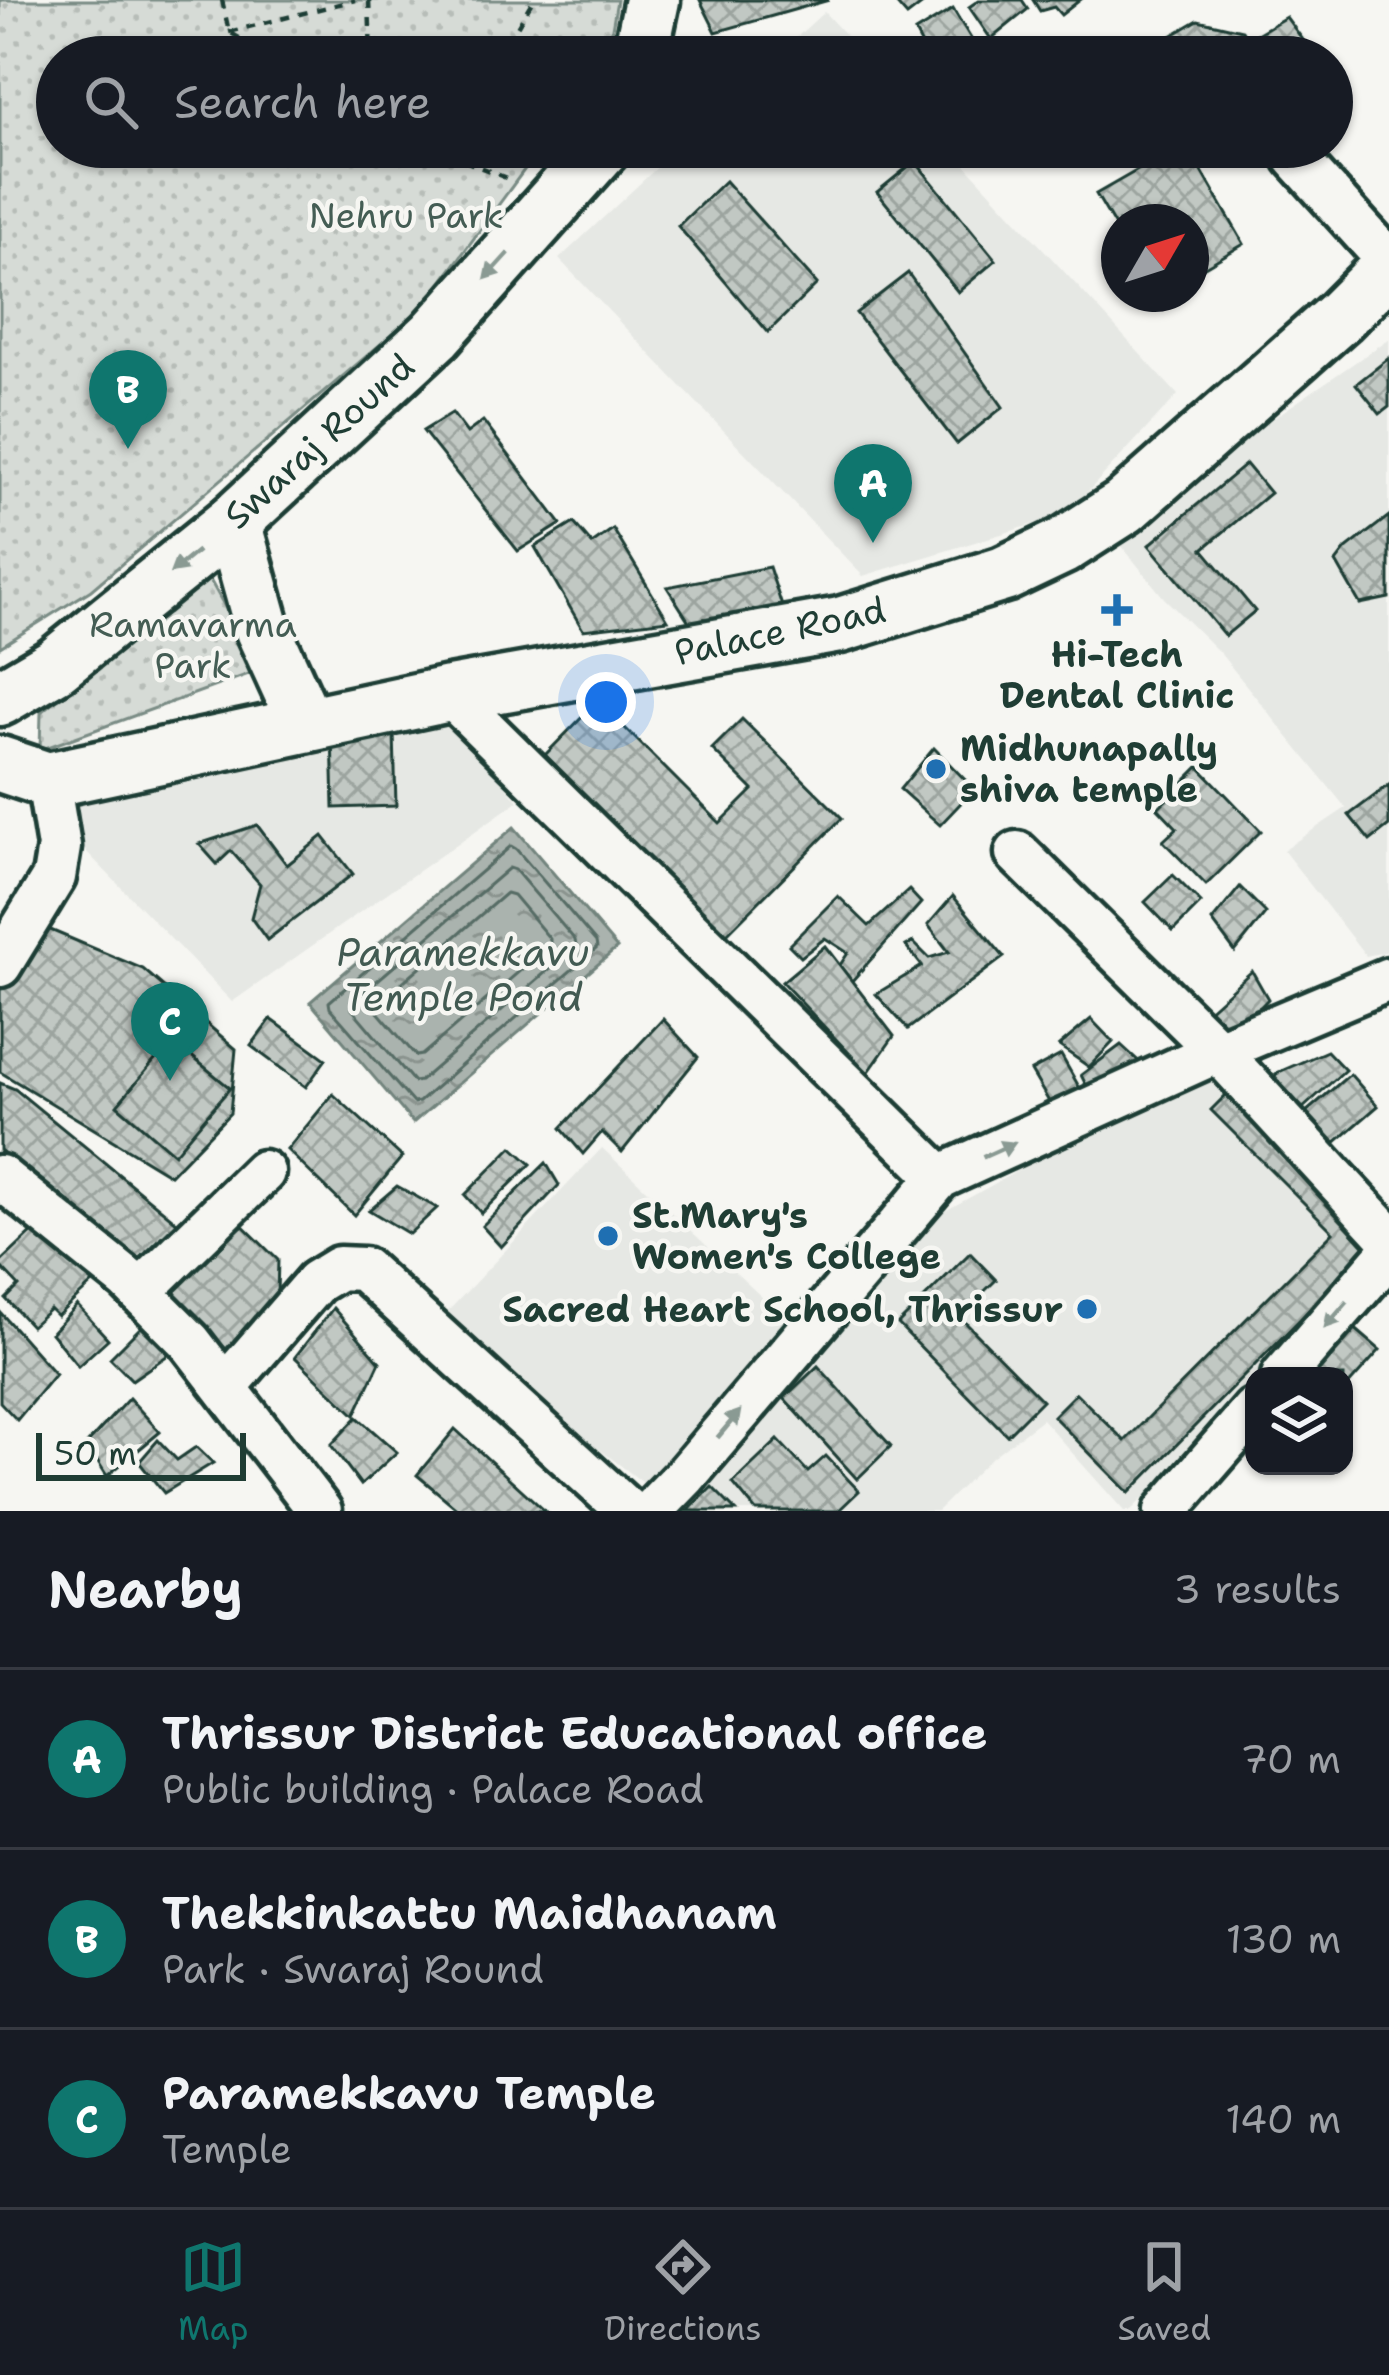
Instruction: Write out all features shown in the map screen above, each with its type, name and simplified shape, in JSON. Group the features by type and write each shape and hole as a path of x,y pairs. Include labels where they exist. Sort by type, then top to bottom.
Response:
{"main road":[{"path":"644,36 652,0"},
{"name":"Swaraj Round","path":"0,698 56,665 233,522 435,335 584,168"},
{"name":"Palace Road","path":"24,772 840,625 1004,574 1064,547 1124,507 1303,349 1389,264"},
{"path":"233,522 263,630 307,724"}],"street":[{"path":"1306,168 1389,264"},
{"path":"449,694 940,1177"},
{"path":"0,965 54,877 59,848 24,772"},
{"path":"1017,853 1218,1051 1389,1237"},
{"path":"651,1511 940,1177 1389,979"},
{"path":"140,1292 263,1172"},
{"path":"0,1177 140,1292 190,1342 320,1511"},
{"path":"1291,1367 1389,1254"},
{"path":"226,1386 316,1282 339,1268 363,1270 628,1511"},
{"path":"1166,1511 1245,1420"}],"path":[{"path":"223,0 229,32 236,36"},
{"path":"229,32 355,0"},
{"path":"369,0 370,36"},
{"path":"512,36 533,0"},
{"path":"484,168 511,180"}],"shaded area":[{"path":"824,12 846,36 798,36"},
{"path":"656,168 968,168 1178,395 1067,514 863,576 559,259"},
{"path":"1389,339 1389,951 1366,956 1283,850 1346,808 1220,653 1164,598 1116,539 1205,465"},
{"path":"447,717 518,801 232,1002 82,847 69,791"},
{"name":"Sacred Heart School, Thrissur","path":"1223,1057 1382,1241 1276,1367 1245,1367 1245,1400 1130,1511 1124,1511 1042,1419 992,1457 937,1511 667,1511 927,1221"},
{"name":"St.Mary's Women's College","path":"602,1148 795,1328 654,1491 436,1324"}],"green space":[{"name":"Nehru Park","path":"0,0 617,0 611,36 36,36 36,168 526,168 422,309 91,590 0,647"},
{"name":"Ramavarma Park","path":"205,571 260,670 40,750 41,712"}],"water":[{"name":"Paramekkavu Temple Pond","path":"514,827 617,948 413,1123 310,1002"}],"building":[{"path":"700,0 829,0 716,32"},
{"path":"893,0 928,0 907,16"},
{"path":"979,0 1022,0 1028,9 989,36 969,7"},
{"path":"1033,0 1080,0 1061,15 1054,7 1040,11"},
{"path":"953,9 969,36 917,36 915,32"},
{"path":"1286,17 1300,36 1258,36"},
{"path":"1198,20 1242,30 1246,36 1171,36"},
{"path":"906,168 921,168 996,260 958,292 877,192"},
{"path":"1141,168 1200,168 1244,244 1209,264 1209,204 1102,204 1096,194"},
{"path":"725,181 817,284 768,332 678,226"},
{"path":"908,273 1003,407 957,444 856,313"},
{"path":"1389,358 1389,407 1380,414 1356,384"},
{"path":"452,413 467,433 483,421 561,524 518,551 423,431"},
{"path":"1246,464 1270,493 1203,549 1255,611 1225,636 1149,545"},
{"path":"1389,516 1389,598 1360,604 1336,562"},
{"path":"574,523 592,544 613,529 668,620 583,630 535,547"},
{"path":"769,567 782,606 690,623 667,587"},
{"path":"598,701 720,823 753,790 712,749 742,719 842,818 726,935 545,755"},
{"path":"394,732 396,806 334,808 332,733"},
{"name":"Midhunapally shiva temple","path":"934,748 974,789 940,825 900,789"},
{"path":"1199,767 1261,831 1206,885 1163,841 1177,828 1158,808"},
{"path":"1389,785 1389,826 1370,841 1349,815"},
{"path":"257,825 287,865 323,836 353,874 267,940 251,918 260,884 231,851 217,864 199,844"},
{"path":"1173,875 1201,903 1173,931 1145,902"},
{"path":"1240,887 1266,913 1235,952 1212,921"},
{"path":"909,890 921,903 851,982 836,971 848,953 825,938 801,957 789,945 838,896 869,926"},
{"path":"953,896 1004,957 908,1029 876,994 922,966 906,946 913,942 929,958 949,952 928,925"},
{"path":"41,926 143,969 236,1049 230,1113 170,1175 0,1072 0,978"},
{"path":"825,946 894,1036 868,1073 782,982"},
{"path":"1252,971 1268,999 1230,1038 1204,1014"},
{"path":"271,1019 326,1059 306,1087 251,1046"},
{"path":"663,1019 698,1057 622,1152 602,1132 583,1154 561,1128"},
{"path":"1091,1019 1113,1042 1089,1067 1059,1046"},
{"path":"172,1040 230,1088 174,1154 117,1105"},
{"path":"1121,1045 1145,1067 1093,1099 1081,1075"},
{"path":"1327,1051 1345,1070 1291,1119 1262,1088 1279,1072"},
{"path":"1061,1055 1082,1092 1055,1112 1031,1071"},
{"path":"1350,1074 1378,1106 1326,1151 1298,1119"},
{"path":"0,1083 15,1089 178,1223 141,1267 0,1150"},
{"path":"1231,1090 1377,1241 1253,1367 1245,1367 1245,1375 1129,1493 1053,1416 1076,1393 1125,1441 1333,1232 1211,1110"},
{"path":"333,1094 402,1157 354,1215 287,1150"},
{"path":"512,1147 531,1164 481,1213 465,1195"},
{"path":"546,1163 559,1185 501,1247 482,1226"},
{"path":"397,1186 437,1208 409,1234 369,1210"},
{"path":"233,1216 278,1260 277,1294 259,1323 230,1353 163,1287"},
{"path":"40,1225 94,1282 57,1316 50,1309 31,1326 6,1299 19,1286 0,1263"},
{"path":"970,1253 996,1280 959,1316 1042,1400 1007,1435 898,1324"},
{"path":"77,1305 108,1339 78,1366 51,1333"},
{"path":"333,1308 380,1362 355,1415 295,1357"},
{"path":"0,1312 55,1374 17,1420 0,1402"},
{"path":"146,1322 171,1353 132,1380 110,1358"},
{"path":"1352,1326 1380,1350 1353,1380 1353,1367 1315,1367"},
{"path":"818,1366 891,1446 857,1479 784,1398"},
{"path":"129,1398 160,1432 107,1476 87,1444"},
{"path":"357,1417 397,1452 361,1485 331,1445"},
{"path":"455,1429 545,1511 460,1511 417,1475"},
{"path":"158,1440 177,1460 196,1447 213,1463 164,1493 139,1462"},
{"path":"778,1440 808,1472 826,1456 859,1491 838,1511 756,1511 733,1483"},
{"path":"712,1487 736,1511 688,1511"}],"place":[{"name":"Thekkinkattu Maidhanam","path":"128,449"},
{"name":"Thrissur District Educational office","path":"873,543"},
{"name":"Hi-Tech Dental Clinic","path":"1117,610"},
{"name":"Midhunapally shiva temple","path":"936,769"},
{"name":"Paramekkavu Temple","path":"170,1081"},
{"name":"St.Mary's Women's College","path":"608,1236"},
{"name":"Sacred Heart School, Thrissur","path":"1087,1309"}]}
